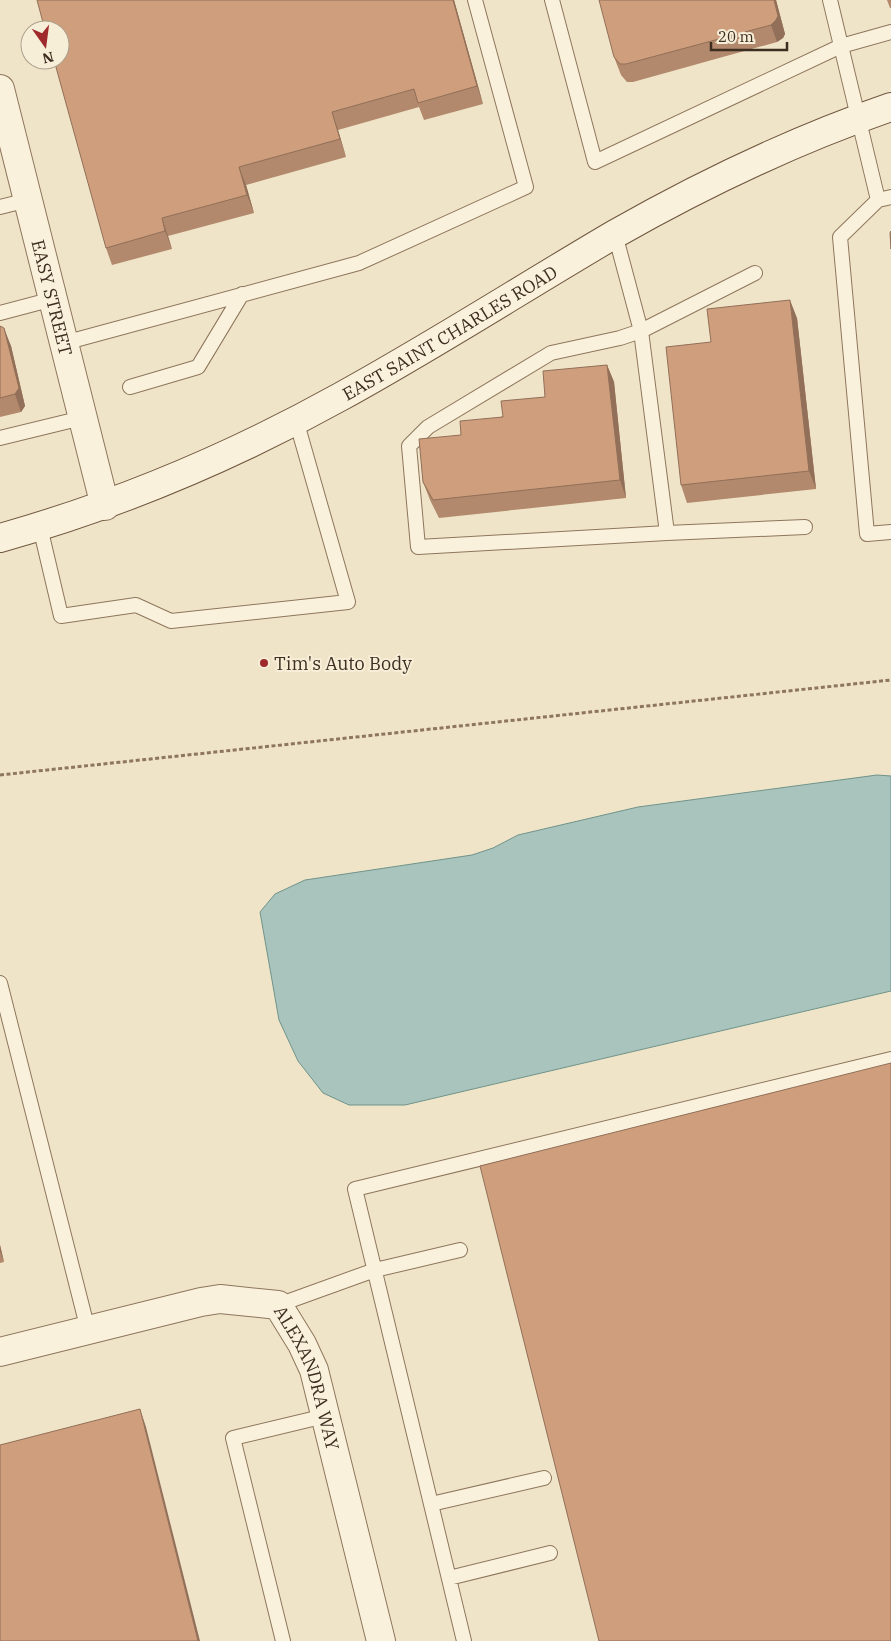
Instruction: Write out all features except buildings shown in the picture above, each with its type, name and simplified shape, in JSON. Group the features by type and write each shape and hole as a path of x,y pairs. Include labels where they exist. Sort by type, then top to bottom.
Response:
{"street":[{"name":"EASY STREET","path":"0,89 105,506"},
{"name":"EAST SAINT CHARLES ROAD","path":"0,538 105,506 216,460 263,438 383,372 615,234 671,204 754,162 859,118 891,107"},
{"name":"ALEXANDRA WAY","path":"0,1352 201,1302 220,1299 278,1304 302,1344 314,1370 381,1641"}],"lane":[{"path":"64,343 359,263 526,187 475,0"},
{"path":"552,0 595,162 842,46 891,32"},
{"path":"830,0 859,118 884,198 840,237 867,534 891,532"},
{"path":"0,207 28,200"},
{"path":"615,234 641,331 667,533"},
{"path":"755,273 641,331 620,338 551,353 428,427 408,446 418,547 805,527"},
{"path":"130,387 198,367 242,294"},
{"path":"0,313 54,299"},
{"path":"0,438 82,418"},
{"path":"40,527 61,616 136,604 171,621 348,602 296,420"},
{"path":"0,983 88,1330"},
{"path":"464,1641 355,1188 891,1059"},
{"path":"278,1304 375,1270 460,1250"},
{"path":"283,1641 233,1438 325,1416"},
{"path":"431,1504 544,1478"},
{"path":"449,1578 550,1554"}],"path":[{"path":"0,775 891,680"}],"water":[{"path":"877,775 891,776 891,991 405,1105 349,1105 323,1093 298,1061 279,1020 260,912 275,894 305,880 472,855 493,848 518,835 638,807"}],"place":[{"name":"Tim's Auto Body","path":"264,663"}]}
